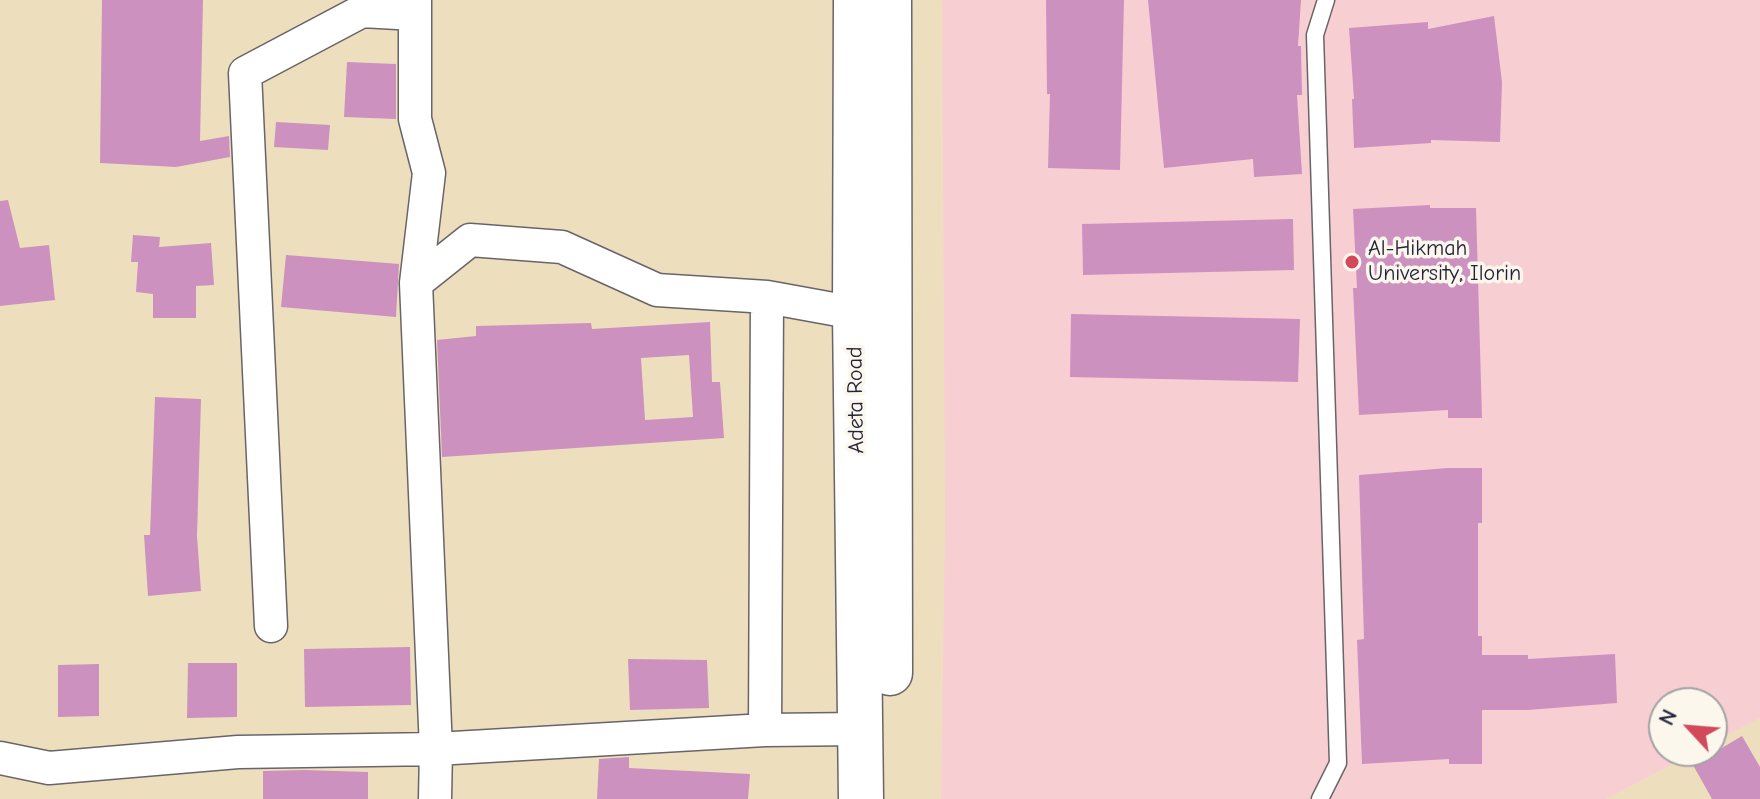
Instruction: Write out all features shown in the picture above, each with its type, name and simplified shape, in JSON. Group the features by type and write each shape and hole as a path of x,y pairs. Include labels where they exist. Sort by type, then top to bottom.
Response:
{"main road":[{"name":"Adeta Road","path":"856,0 855,313 861,799"},
{"name":"Adeta Road","path":"889,0 891,799"}],"street":[{"path":"271,626 245,73 362,11 415,7 415,119 429,173 416,283 436,749 435,799"},
{"path":"416,283 470,240 562,247 657,290 767,297 855,313"},
{"path":"765,730 767,297"},
{"path":"0,758 49,768 238,752 436,749 765,730 861,729"}],"lane":[{"path":"1320,799 1338,763 1315,35 1326,0"}],"shaded area":[{"name":"Al-Hikmah University, Ilorin","path":"942,0 1760,0 1760,718 1728,735 1728,687 1648,687 1648,767 1667,767 1606,799 941,799 945,524"}],"building":[{"path":"102,0 203,0 200,141 229,136 230,157 176,167 100,163"},
{"path":"1046,0 1124,0 1120,170 1048,168 1050,94 1047,94"},
{"path":"1148,0 1301,0 1298,46 1301,46 1302,95 1297,95 1302,174 1254,177 1253,159 1164,168"},
{"path":"1494,16 1502,82 1500,142 1431,140 1431,143 1354,148 1349,28 1428,22 1428,29"},
{"path":"347,62 396,64 396,119 344,117"},
{"path":"276,122 330,125 328,150 274,147"},
{"path":"8,200 20,248 49,245 55,300 0,306 0,201"},
{"path":"1430,205 1430,208 1476,208 1482,418 1448,418 1448,410 1359,415 1353,209"},
{"path":"1293,219 1294,270 1083,275 1082,224"},
{"path":"133,235 160,237 159,247 211,243 214,285 196,286 196,318 153,318 153,294 136,292 138,262 131,262"},
{"path":"286,255 399,264 396,317 281,307"},
{"path":"1071,314 1300,319 1298,382 1070,377"},
{"path":"710,322 712,382 720,382 724,438 442,457 437,340 476,336 476,326 591,323 592,329","holes":["689,355 693,417 645,420 641,358"]},
{"path":"155,397 201,399 197,536 201,591 148,596 144,535 150,535"},
{"path":"1482,468 1482,523 1478,523 1478,636 1482,636 1482,655 1528,655 1528,659 1615,654 1617,703 1482,710 1482,764 1449,764 1449,759 1362,764 1357,640 1364,639 1359,475"},
{"path":"410,647 411,705 305,707 304,649"},
{"path":"628,659 707,660 709,708 630,710"},
{"path":"188,663 237,663 237,717 187,718"},
{"path":"99,664 99,716 58,717 58,665"},
{"path":"1742,736 1760,767 1760,799 1712,799 1694,767 1728,767 1728,744"},
{"path":"629,757 629,768 750,774 748,799 597,799 599,759"},
{"path":"263,771 368,772 368,799 263,799"}],"place":[{"name":"Al-Hikmah University, Ilorin","path":"1352,262"}]}
